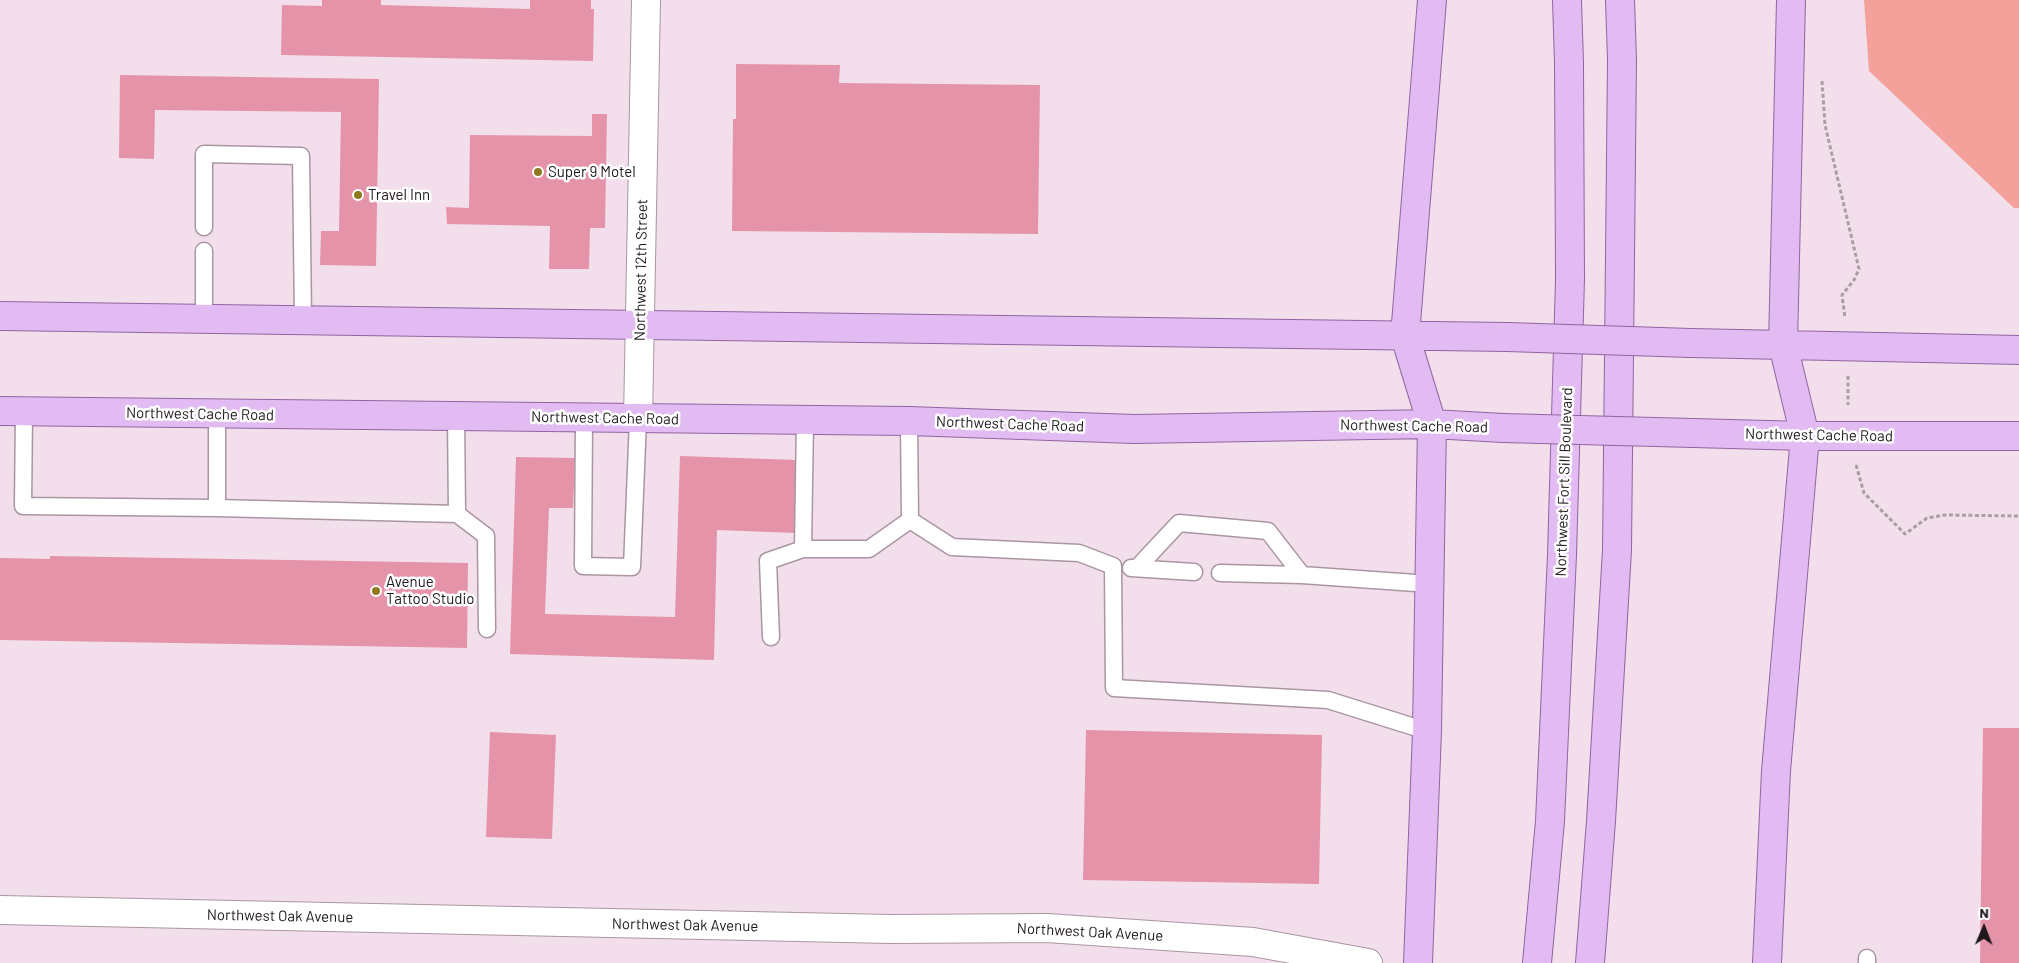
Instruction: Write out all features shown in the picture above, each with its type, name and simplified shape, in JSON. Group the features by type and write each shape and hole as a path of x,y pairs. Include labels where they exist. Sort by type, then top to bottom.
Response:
{"main road":[{"path":"1418,963 1427,731 1432,424 1405,336 1432,0"},
{"name":"Northwest Fort Sill Boulevard","path":"1537,963 1550,821 1562,554 1570,279 1567,0"},
{"path":"1590,963 1601,821 1617,550 1622,98 1620,0"},
{"path":"1767,963 1776,771 1805,436 1783,345 1791,0"},
{"path":"0,316 1507,337 2019,350"},
{"name":"Northwest Cache Road","path":"12,411 909,421 1134,429 1432,424 1503,428 1805,436 2019,436"}],"street":[{"name":"Northwest 12th Street","path":"638,419 646,0"},
{"name":"Northwest Oak Avenue","path":"0,910 881,929 1047,928 1253,942 1368,963"}],"lane":[{"path":"204,227 204,154 301,156 303,320"},
{"path":"204,251 204,319"},
{"path":"12,411 23,506 218,508 457,514 486,536 487,629"},
{"path":"217,414 218,508"},
{"path":"456,416 457,514"},
{"path":"584,418 583,566 632,567 638,419"},
{"path":"803,549 805,420"},
{"path":"909,421 910,520"},
{"path":"770,637 768,562 803,549 869,549 910,520"},
{"path":"910,520 952,547 1079,553 1114,566 1194,572"},
{"path":"1137,568 1178,523 1268,531 1302,575"},
{"path":"1114,566 1114,688 1328,700 1427,731"},
{"path":"1220,572 1302,575 1430,584"}],"shaded area":[{"path":"1864,0 2019,0 2019,208 2014,208 1869,71"}],"building":[{"path":"322,0 381,0 381,5 530,9 530,0 591,0 591,9 594,9 593,61 281,55 282,5 322,6"},
{"path":"736,64 840,65 839,83 1040,85 1038,234 732,231 733,119 736,119"},
{"name":"Travel Inn","path":"120,75 379,79 376,266 320,265 321,231 339,231 341,112 155,110 154,159 119,158"},
{"name":"Super 9 Motel","path":"592,114 607,114 605,228 590,228 589,269 549,269 550,226 447,224 446,207 469,208 470,135 592,136"},
{"path":"680,456 797,460 795,533 717,530 714,660 510,654 516,457 575,458 573,508 549,508 545,614 675,617"},
{"path":"50,556 468,563 467,648 0,640 0,558 50,559"},
{"path":"1983,728 2019,728 2019,963 1980,963"},
{"path":"1086,730 1322,735 1319,884 1083,880"},
{"path":"490,732 556,735 552,839 486,837"}],"place":[{"name":"Super 9 Motel","path":"538,172"},
{"name":"Travel Inn","path":"358,195"},
{"name":"Avenue Tattoo Studio","path":"376,591"}]}
